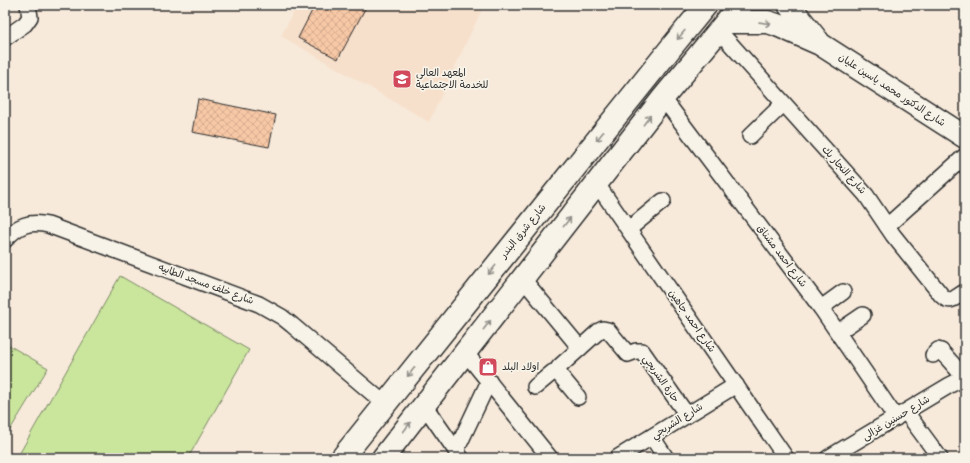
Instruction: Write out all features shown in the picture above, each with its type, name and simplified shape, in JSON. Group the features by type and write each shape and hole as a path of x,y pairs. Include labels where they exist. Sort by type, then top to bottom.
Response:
{"main road":[{"name":"شارع شرق البندر","path":"342,458 706,5"},
{"path":"383,458 663,98 740,5"},
{"name":"شارع الدكتور محمد ياسين عليان","path":"789,5 820,44"},
{"name":"شارع الدكتور محمد ياسين عليان","path":"723,26 758,22 772,24 820,44 965,137"}],"street":[{"path":"5,38 25,24 30,17 28,5"},
{"name":"شارع النجار بك","path":"723,26 783,104 866,195 886,226 945,299 953,300 965,292"},
{"name":"شارع احمد مشناق","path":"663,98 901,415 940,458"},
{"path":"750,136 783,104"},
{"path":"886,226 965,156"},
{"name":"شارع احمد جاهين","path":"597,184 786,458"},
{"path":"629,229 663,201"},
{"name":"شارع خلف مسجد الطابيه","path":"5,240 16,229 26,224 37,223 48,225 259,304 282,317 385,404"},
{"path":"523,279 580,348"},
{"path":"821,308 843,292"},
{"path":"838,332 863,315"},
{"name":"حارة الشربجي","path":"535,388 553,372 558,371 561,365 599,331 604,329 608,330 628,354 631,354 636,350 642,351 687,415"},
{"path":"933,355 938,350 941,351 965,378"},
{"path":"465,352 550,458"},
{"path":"558,371 578,397"},
{"path":"459,454 489,381"},
{"name":"شارع حسنين غزالى","path":"828,458 956,382 965,381"},
{"name":"شارع الشربجي","path":"617,458 736,384"},
{"path":"424,405 459,454"},
{"path":"652,437 666,458"}],"shaded area":[{"name":"المعهد العالى للخدمة الاجتماعية","path":"297,5 484,5 429,122 281,36"}],"green space":[{"path":"120,276 249,350 188,458 17,458"},
{"path":"5,343 48,368 5,438"}],"building":[{"path":"315,5 367,5 338,59 298,38"},
{"path":"198,99 276,115 269,147 192,132"}],"place":[{"name":"المعهد العالى للخدمة الاجتماعية","path":"402,79"},
{"name":"اولاد البلد","path":"488,367"}]}
